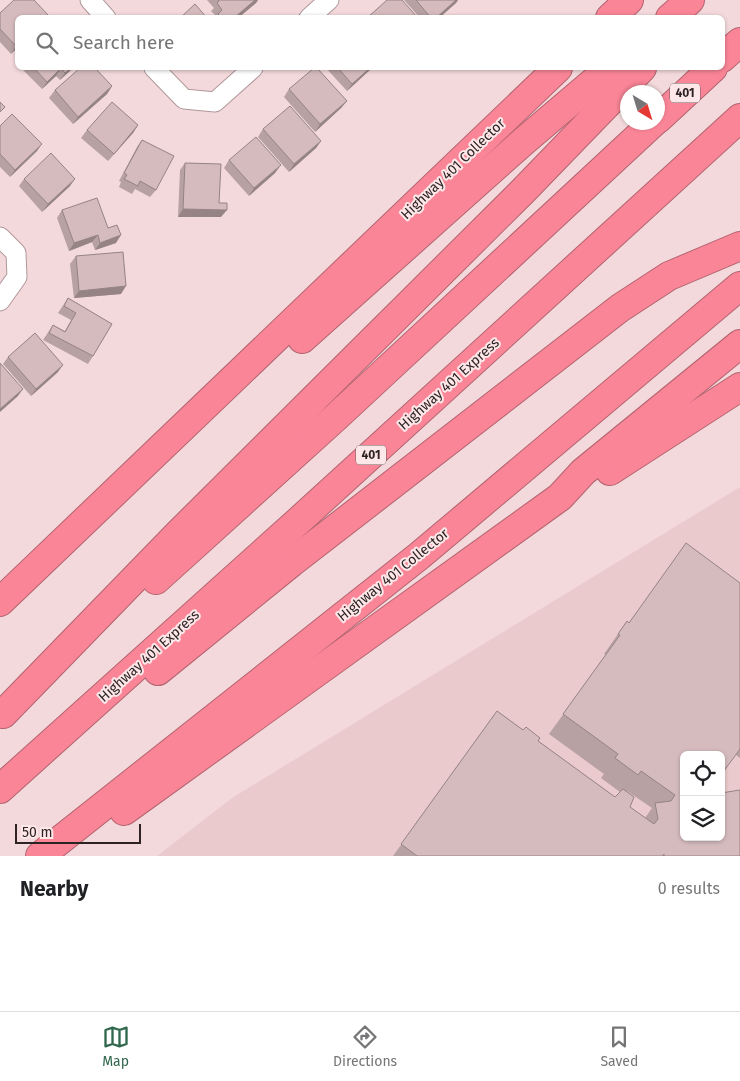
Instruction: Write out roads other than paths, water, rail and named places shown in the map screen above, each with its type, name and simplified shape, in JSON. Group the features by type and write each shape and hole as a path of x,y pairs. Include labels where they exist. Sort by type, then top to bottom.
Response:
{"highway":[{"path":"613,15 628,0"},
{"path":"673,15 690,0"},
{"path":"696,15 710,0"},
{"path":"725,55 740,42"},
{"name":"Highway 401 Collector","path":"0,602 64,543 556,70"},
{"path":"64,543 293,347 524,140 608,70"},
{"path":"2,715 178,534 523,190 640,70"},
{"name":"401","path":"665,113 711,70"},
{"name":"Highway 401 Express","path":"0,789 304,516 740,118"},
{"path":"2,715 335,418 645,130"},
{"path":"0,798 291,563 620,308 668,276 740,246"},
{"name":"Highway 401 Collector","path":"40,856 418,556 732,293"},
{"path":"62,856 560,497 583,472 740,344"},
{"path":"560,497 588,487 638,451 740,387"}],"street":[{"path":"90,0 103,15"},
{"path":"312,15 328,0"},
{"path":"156,70 184,99 215,102 251,70"},
{"path":"0,237 16,253 17,277 0,301"}]}
